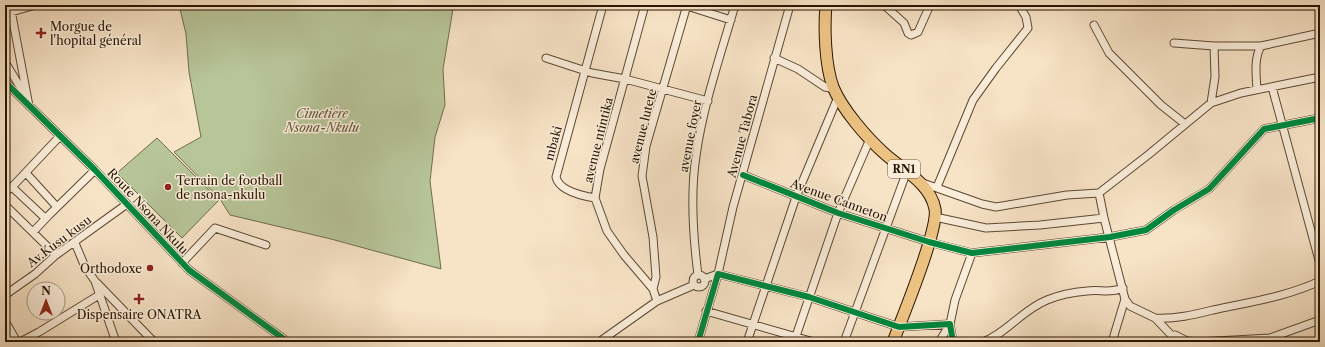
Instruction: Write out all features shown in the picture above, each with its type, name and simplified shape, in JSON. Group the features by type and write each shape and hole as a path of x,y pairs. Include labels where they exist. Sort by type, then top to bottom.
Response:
{"highway":[{"name":"RN1","path":"826,5 828,66 836,92 870,139 919,182 932,200 935,216 929,242 893,342"}],"street":[{"path":"29,106 10,8 36,5"},
{"path":"585,70 603,5"},
{"name":"avenue ntintika","path":"645,5 600,169 595,198 607,230 624,255 654,289"},
{"path":"687,5 731,20"},
{"name":"avenue lutete","path":"657,301 654,289 656,277 653,237 642,176 642,166 646,146 687,5"},
{"name":"avenue foyer","path":"698,275 694,250 692,190 696,156 708,101 736,5"},
{"name":"Avenue Tabora","path":"698,342 718,274 733,207 790,5"},
{"path":"884,5 904,23 908,33 911,35 918,32 930,5"},
{"path":"937,187 973,100 1028,28 1026,17 1019,5"},
{"path":"1094,25 1109,53 1161,105 1185,124"},
{"path":"1174,43 1214,46 1261,46 1320,33"},
{"path":"1211,103 1215,77 1214,46"},
{"path":"1257,89 1256,66 1258,52 1261,46"},
{"path":"546,58 592,73 663,88 708,101"},
{"path":"747,342 796,198 836,92 830,88 824,87 801,71 774,58"},
{"path":"5,62 27,96"},
{"name":"mbaki","path":"585,70 556,177 557,182 564,188 595,198"},
{"path":"919,182 937,187 982,204 996,207 1067,195 1099,192 1148,155 1211,103 1257,89 1320,77"},
{"name":"Route Nsona Nkulu","path":"5,82 95,170 195,275 288,342"},
{"path":"1272,87 1320,264"},
{"path":"939,342 950,324 955,300 972,253 1110,237 1150,228 1174,210 1209,189 1264,129 1320,118"},
{"path":"5,192 26,173 60,136"},
{"path":"795,339 838,213 870,139"},
{"path":"34,232 46,218 95,170"},
{"path":"844,342 907,171"},
{"path":"26,173 57,207"},
{"name":"Avenue Canneton","path":"743,175 796,198 838,213 929,242 972,253"},
{"path":"12,187 46,218"},
{"path":"1099,192 1104,218 1125,299 1130,306 1155,318 1178,342"},
{"name":"Av.Kusu kusu","path":"5,294 35,274 56,255 75,243 127,204"},
{"path":"5,205 56,255"},
{"path":"935,216 986,228 1033,226 1104,218"},
{"path":"182,263 215,228 266,245"},
{"path":"75,243 85,267 96,281 154,342"},
{"path":"694,285 693,279 698,275 704,278 718,274 809,297 899,327 950,324"},
{"path":"599,342 657,301 694,285 702,286 705,283 704,278"},
{"path":"96,281 99,295 116,342"},
{"path":"1155,318 1191,316 1277,296 1320,281"},
{"path":"983,342 1007,328 1020,315 1049,299 1088,291 1112,292 1123,288"},
{"path":"20,342 99,295"},
{"path":"1112,342 1125,299"},
{"path":"706,311 753,324 795,339 814,342"},
{"path":"1169,331 1187,341 1270,340 1320,320"},
{"path":"5,322 17,342"},
{"path":"950,324 953,342"}],"green space":[{"name":"Cimetière Nsona-Nkulu","path":"179,5 458,5 453,9 443,69 445,105 435,137 430,181 441,269 331,239 230,215 220,199 174,152 201,137 189,72 186,34"},
{"name":"Terrain de football de nsona-nkulu","path":"157,138 219,200 182,238 117,173"}],"cycle path":[{"path":"5,82 95,170 189,270 288,342"},
{"path":"743,175 838,213 929,242 972,253 1110,237 1146,230 1174,210 1209,189 1264,129 1320,118"},
{"path":"698,342 718,274 809,297 899,327 950,324 953,342"}],"place":[{"name":"Morgue de l'hopital général","path":"41,33"},
{"name":"Terrain de football de nsona-nkulu","path":"168,187"},
{"name":"Orthodoxe","path":"150,268"},
{"name":"Dispensaire ONATRA","path":"139,299"}]}
